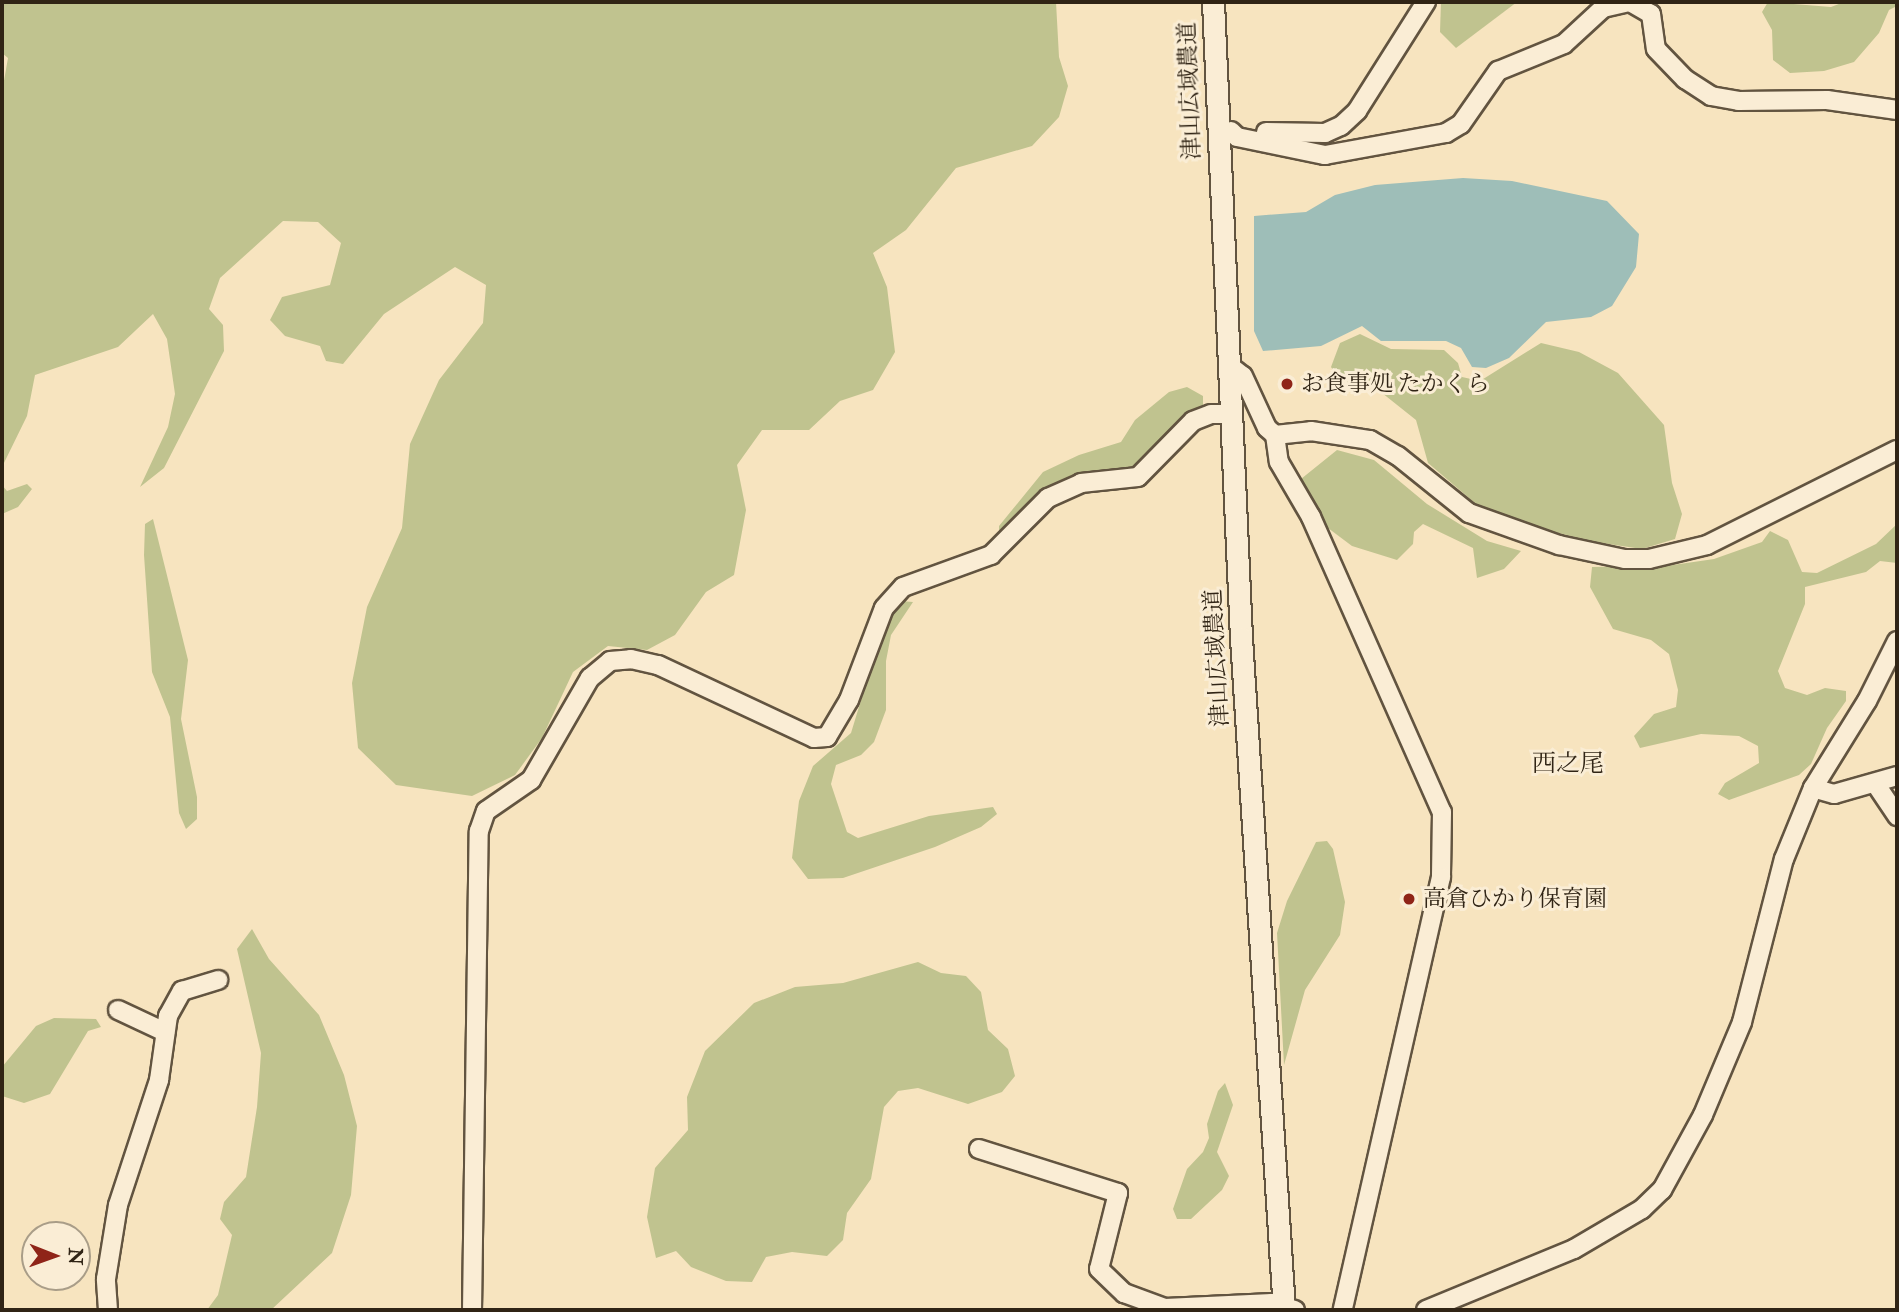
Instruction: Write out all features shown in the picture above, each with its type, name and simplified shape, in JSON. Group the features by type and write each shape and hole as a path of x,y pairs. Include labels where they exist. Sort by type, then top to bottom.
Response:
{"street":[{"name":"津山広域農道","path":"1213,2 1224,132 1231,414 1288,1309"},
{"path":"1224,132 1325,133 1341,127 1357,111 1426,2"},
{"path":"1224,132 1325,155 1446,133 1461,124 1498,71 1564,44 1603,8 1630,2 1651,15 1656,49 1685,79 1711,96 1739,102 1826,100 1897,110"},
{"path":"1230,366 1243,376 1267,429 1275,435 1311,431 1370,440 1398,456 1469,513 1537,539 1625,559 1648,559 1707,545 1897,450"},
{"path":"472,1310 479,831 486,811 531,780 590,678 610,662 631,659 657,665 814,738 827,737 849,700 884,608 902,587 991,555 1056,493 1081,483 1138,477 1193,421 1211,414 1231,414"},
{"path":"1275,435 1279,462 1311,517 1442,812 1441,877 1343,1310"},
{"path":"1426,1310 1574,1249 1642,1209 1662,1190 1703,1115 1742,1022 1784,859 1812,788 1867,701 1897,641"},
{"path":"1812,788 1834,794 1897,776"},
{"path":"1875,783 1897,816"},
{"path":"108,1310 106,1279 118,1205 159,1080 165,1032 182,991 218,980"},
{"path":"118,1010 165,1032"},
{"path":"979,1149 1118,1193 1099,1269 1124,1293 1165,1308 1288,1309"}],"green space":[{"path":"2,2 1056,2 1059,57 1068,86 1059,117 1032,146 956,168 906,230 873,253 887,287 895,352 873,390 840,401 809,430 762,430 737,465 746,510 734,575 706,592 675,635 647,650 608,646 573,672 542,738 515,775 472,796 396,785 358,748 352,683 367,607 402,528 410,444 439,380 483,323 486,285 455,267 384,314 343,364 326,361 320,346 285,336 270,320 282,297 330,285 341,243 318,222 283,221 220,278 209,309 223,325 224,351 164,468 140,487 168,427 175,394 167,339 153,314 118,347 35,375 27,416 2,467 2,92 8,58 2,53"},
{"path":"1441,2 1517,2 1456,48 1440,32"},
{"path":"1768,2 1831,7 1844,2 1897,2 1897,6 1889,10 1879,33 1854,62 1824,71 1790,73 1773,60 1772,30 1762,12"},
{"path":"1360,334 1391,349 1444,350 1458,363 1462,377 1480,381 1541,343 1579,352 1618,373 1664,425 1672,483 1682,514 1675,539 1642,549 1595,542 1522,524 1482,509 1428,463 1416,420 1372,385 1342,383 1331,367 1340,343"},
{"path":"1187,387 1203,396 1203,409 1177,421 1142,460 1124,473 1060,483 1037,498 999,536 999,526 1043,472 1079,455 1121,442 1135,420 1169,392"},
{"path":"1337,450 1374,460 1427,504 1487,541 1521,551 1504,569 1477,578 1473,548 1423,524 1414,532 1413,544 1397,560 1352,546 1324,525 1301,479"},
{"path":"27,484 32,489 18,507 2,514 2,485 7,491"},
{"path":"153,519 188,660 181,719 197,797 197,819 186,829 179,813 170,717 152,672 144,555 145,524"},
{"path":"1897,524 1897,563 1880,561 1866,572 1805,587 1805,604 1778,671 1785,688 1807,695 1825,688 1846,691 1846,701 1827,728 1811,764 1799,775 1729,800 1718,794 1725,783 1759,763 1758,746 1739,736 1701,734 1640,748 1634,736 1654,714 1676,707 1678,690 1669,654 1651,640 1613,629 1590,587 1592,567 1666,566 1714,559 1762,542 1770,531 1788,540 1802,572 1817,573 1876,544"},
{"path":"900,601 913,602 891,635 886,661 886,710 874,742 861,755 836,765 831,784 847,832 858,838 929,816 993,807 997,814 981,827 935,847 843,878 808,879 792,858 799,801 813,766 851,733 887,615"},
{"path":"1327,841 1333,849 1345,902 1340,935 1305,990 1284,1065 1277,933 1287,901 1316,842"},
{"path":"252,929 269,959 319,1015 344,1075 357,1126 351,1195 332,1253 271,1310 207,1310 218,1295 232,1235 220,1219 224,1202 246,1177 257,1107 261,1053 237,949"},
{"path":"918,962 941,973 966,976 981,992 988,1030 1008,1049 1015,1076 1002,1092 968,1104 918,1088 898,1091 884,1107 871,1179 847,1213 843,1240 827,1256 792,1252 766,1257 752,1282 726,1281 691,1267 676,1251 656,1258 647,1217 655,1168 688,1130 687,1097 705,1051 754,1003 795,987 843,983"},
{"path":"54,1018 96,1019 101,1027 88,1031 50,1094 24,1103 2,1096 2,1067 36,1026"},
{"path":"1225,1083 1233,1105 1217,1152 1229,1176 1222,1190 1191,1219 1177,1219 1173,1209 1187,1169 1203,1152 1209,1138 1207,1124 1218,1091"}],"water":[{"path":"1463,178 1512,181 1607,201 1639,234 1636,267 1612,306 1591,317 1546,322 1509,358 1486,368 1472,367 1461,348 1446,341 1381,341 1362,326 1321,346 1263,351 1254,331 1254,216 1306,212 1335,195 1375,185"}],"place":[{"name":"お食事処 たかくら","path":"1287,384"},
{"name":"高倉ひかり保育園","path":"1409,899"}],"district":[{"name":"西之尾","path":"1568,764"}]}
